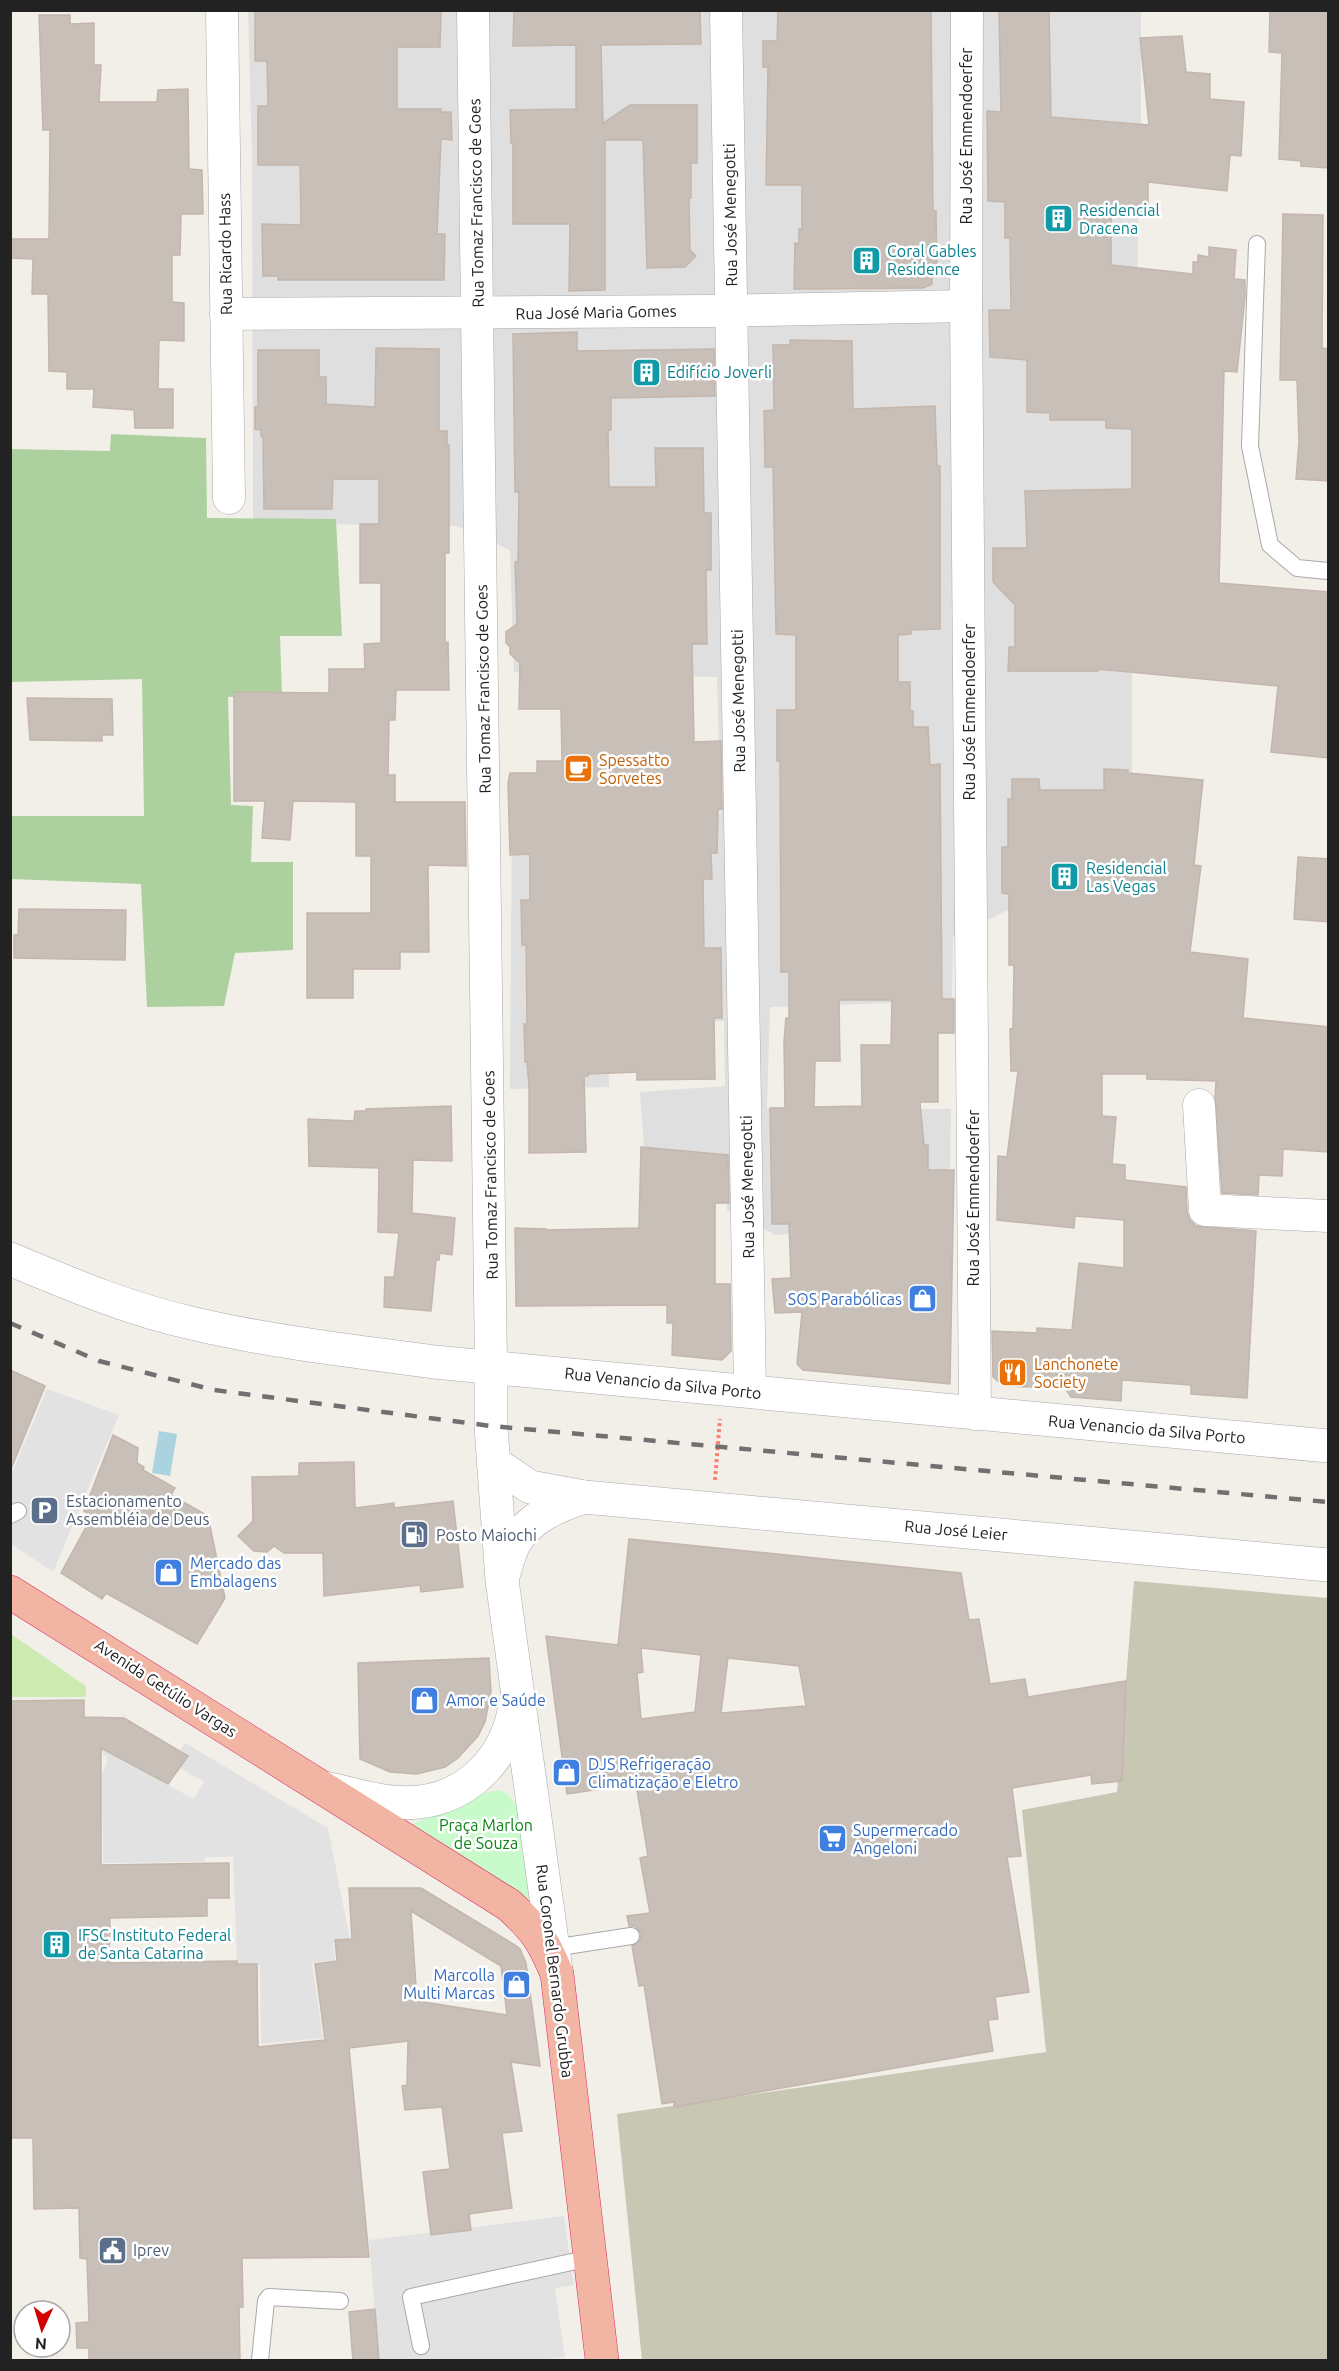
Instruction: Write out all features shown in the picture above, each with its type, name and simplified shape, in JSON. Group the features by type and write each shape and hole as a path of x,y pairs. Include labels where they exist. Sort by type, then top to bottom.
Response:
{"highway":[{"name":"Avenida Getúlio Vargas","path":"10,1592 509,1905 529,1923 555,1961"},
{"name":"Rua Coronel Bernardo Grubba","path":"555,1961 602,2361"}],"street":[{"name":"Rua Ricardo Hass","path":"222,10 229,498"},
{"name":"Rua Tomaz Francisco de Goes","path":"473,10 491,1367"},
{"name":"Rua José Menegotti","path":"726,10 750,1392"},
{"name":"Rua José Emmendoerfer","path":"967,10 966,306 975,1414"},
{"name":"Rua José Maria Gomes","path":"226,314 966,306"},
{"path":"1199,1105 1205,1210 1329,1216"},
{"name":"Rua Venancio da Silva Porto","path":"10,1259 105,1298 191,1323 296,1343 434,1362 1329,1446"},
{"path":"434,1362 456,1377 471,1393 490,1420 515,1383 537,1371"},
{"name":"Rua Coronel Bernardo Grubba","path":"491,1367 490,1420 502,1580 516,1696 555,1961"},
{"name":"Rua José Leier","path":"494,1462 530,1487 584,1497 1329,1565"},
{"name":"Rua José Leier","path":"502,1580 514,1543 531,1522 562,1504 584,1497"},
{"name":"Avenida Getúlio Vargas","path":"320,1787 391,1802 411,1803 432,1800 452,1792 476,1779 488,1767 507,1739 516,1696"},
{"path":"476,1779 494,1775 508,1777 526,1790 533,1801"}],"lane":[{"path":"1257,244 1250,446 1270,545 1297,568 1329,571"},
{"path":"555,1961 631,1936"},
{"path":"421,2346 411,2296 590,2258"},
{"path":"260,2361 266,2301 269,2298 340,2301"}],"path":[{"path":"712,1508 720,1418"}],"shaded area":[{"path":"248,11 1141,11 1141,153 1138,183 1137,391 1132,608 1132,909 1006,911 953,937 952,1001 770,1007 767,1109 951,1109 950,1177 850,1229 775,1235 727,1210 726,1163 644,1147 640,1092 725,1086 724,1021 608,1025 609,1087 510,1089 512,810 632,818 721,814 717,677 514,672 510,550 456,526 253,523 252,156"},
{"name":"Estacionamento Assembléia de Deus","path":"47,1389 119,1415 53,1572 11,1544 11,1475"},
{"path":"1134,1581 1328,1598 1328,2360 642,2360 617,2114 1046,2052 1022,1810 1117,1792"},
{"path":"185,1743 328,1828 350,1940 333,1942 335,1960 312,1963 323,2038 261,2044 260,1965 237,1965 233,1857 205,1857 204,1862 103,1863 102,1774 107,1763 106,1757 98,1747 194,1799 204,1782 180,1768 188,1756 180,1750"},
{"path":"564,2216 574,2285 555,2288 565,2357 540,2360 379,2360 369,2240"}],"green space":[{"path":"111,434 206,438 207,518 336,519 342,636 280,636 282,696 228,697 231,805 253,806 251,862 293,862 293,950 235,953 224,1006 147,1007 141,884 11,879 11,816 144,816 142,679 11,682 11,449 110,451"},
{"path":"11,1634 86,1686 86,1697 11,1697"},
{"name":"Praça Marlon de Souza","path":"499,1790 508,1794 518,1808 530,1900 403,1828 488,1792"}],"water":[{"path":"159,1431 177,1434 170,1476 152,1473"}],"building":[{"path":"255,10 441,10 440,47 397,47 397,109 441,109 440,112 451,112 452,140 441,139 437,234 445,234 444,280 278,280 278,276 263,276 262,224 301,225 300,165 258,165 258,106 268,106 267,61 255,61"},
{"path":"514,10 700,10 701,44 601,45 603,123 630,105 697,105 697,163 691,163 691,198 689,198 690,250 696,256 685,267 647,268 643,140 605,140 605,290 569,291 570,224 513,224 513,143 511,143 510,110 576,109 576,45 513,46"},
{"path":"778,10 931,10 933,211 936,211 937,276 932,276 932,284 923,288 794,289 795,243 799,244 799,229 802,229 802,185 766,185 768,67 763,67 763,41 777,41"},
{"path":"999,10 1049,10 1051,117 1149,125 1140,38 1182,36 1186,72 1210,74 1210,99 1244,102 1241,156 1230,155 1227,191 1148,182 1148,213 1111,211 1111,265 1193,274 1193,262 1198,262 1198,255 1209,257 1209,247 1236,250 1234,279 1245,280 1245,297 1237,372 1224,371 1219,583 1329,592 1329,758 1271,752 1278,686 1098,669 1098,671 1008,671 1009,647 1015,647 1015,605 993,582 993,548 1027,548 1025,491 1132,489 1132,429 1106,428 1106,420 1050,420 1050,413 1027,412 1027,360 990,357 989,310 1011,310 1010,238 1005,238 1005,202 988,201 987,111 1001,112"},
{"path":"1270,10 1329,10 1329,168 1301,166 1301,161 1279,159 1282,53 1269,52"},
{"path":"39,15 70,15 70,24 94,23 94,65 101,65 99,102 157,102 158,90 188,89 189,169 202,170 203,214 181,214 180,255 172,255 172,302 184,303 184,341 159,340 158,389 173,389 173,428 135,428 134,410 93,407 94,389 67,389 67,372 49,371 48,294 32,294 33,259 10,258 10,239 49,239 50,130 43,130"},
{"path":"1283,214 1323,215 1322,348 1329,349 1329,481 1296,479 1299,442 1297,380 1280,380"},
{"path":"577,332 577,351 714,349 715,396 611,398 611,430 608,430 609,487 656,487 655,448 703,448 704,513 711,513 711,570 706,570 707,644 692,644 694,742 721,741 722,809 718,810 717,853 711,853 712,879 703,879 704,948 721,948 722,1018 714,1018 715,1079 637,1080 637,1072 588,1074 584,1076 586,1152 529,1153 529,1085 527,1062 525,1062 524,1024 527,1024 526,945 522,945 521,900 530,900 530,854 510,855 508,783 510,773 537,773 537,761 562,761 561,709 519,709 520,663 510,654 510,647 506,643 506,632 517,624 515,562 518,562 519,492 515,492 513,334"},
{"path":"790,340 852,341 853,409 935,406 937,466 940,466 940,629 911,630 911,634 898,635 898,682 910,682 910,711 913,711 913,727 928,727 930,765 940,764 942,999 954,999 954,1033 938,1033 938,1102 920,1102 924,1145 928,1145 928,1170 954,1170 950,1384 803,1370 797,1364 802,1312 775,1313 772,1279 791,1278 789,1224 772,1224 770,1108 785,1108 784,1041 786,1018 789,1018 789,972 781,972 780,761 777,761 777,710 796,710 796,635 776,634 773,467 765,467 764,411 774,410 773,345 790,345","holes":["839,1000 892,1000 891,1045 861,1045 862,1106 814,1107 815,1061 840,1061"]},
{"path":"376,348 439,349 439,431 447,431 447,445 449,445 449,553 445,553 445,643 448,642 449,690 396,690 395,720 389,720 388,775 395,775 395,802 465,802 466,866 428,865 429,952 400,952 400,969 353,969 353,998 307,998 307,913 371,913 371,856 356,856 356,802 293,801 290,840 262,838 265,801 234,801 234,692 329,693 329,669 365,669 364,644 381,643 381,583 360,583 360,524 379,524 379,479 333,479 332,509 264,509 263,437 261,430 255,429 255,407 258,407 258,350 319,350 319,377 326,377 326,404 375,407"},
{"path":"27,698 112,699 113,735 102,735 102,741 30,740"},
{"path":"1104,769 1203,780 1194,865 1201,866 1190,952 1248,959 1243,1018 1329,1027 1329,1152 1283,1149 1282,1176 1259,1175 1258,1195 1222,1193 1215,1099 1216,1081 1147,1079 1147,1074 1102,1074 1102,1116 1116,1117 1112,1164 1125,1165 1125,1180 1186,1187 1187,1212 1190,1220 1196,1226 1256,1231 1247,1398 1191,1394 1191,1385 1122,1380 1121,1401 1071,1397 1065,1388 1004,1386 993,1377 992,1331 1037,1333 1037,1328 1072,1330 1079,1263 1124,1268 1124,1220 1075,1216 1074,1228 997,1220 998,1156 1007,1157 1018,1071 1011,1071 1010,1029 1013,1028 1014,965 1009,965 1009,894 1002,893 1002,847 1008,847 1008,799 1012,799 1012,779 1039,779 1040,790 1104,790"},
{"path":"1298,857 1329,859 1329,922 1294,919"},
{"path":"19,909 126,910 125,960 14,958 14,935 18,935"},
{"path":"451,1106 452,1161 413,1160 412,1213 455,1218 452,1255 440,1253 439,1260 436,1260 431,1311 384,1307 385,1277 394,1277 399,1233 378,1232 379,1168 309,1166 308,1119 354,1121 355,1111 366,1111 366,1109"},
{"path":"641,1147 728,1155 729,1203 715,1203 715,1284 730,1284 731,1351 722,1360 672,1355 673,1323 667,1323 667,1305 516,1306 515,1228 546,1230 639,1228"},
{"path":"10,1370 45,1386 11,1469 10,1468"},
{"path":"113,1435 138,1448 137,1463 144,1467 143,1470 175,1488 171,1495 208,1516 225,1598 197,1644 106,1593 102,1599 61,1573 92,1516 84,1511"},
{"path":"354,1462 355,1508 394,1503 394,1508 453,1501 463,1587 421,1592 420,1585 324,1596 323,1553 284,1553 274,1546 267,1552 254,1551 238,1536 253,1521 252,1477 299,1476 299,1463"},
{"name":"Supermercado Angeloni","path":"629,1539 961,1573 969,1620 979,1619 990,1684 1025,1679 1028,1697 1126,1681 1122,1781 1092,1784 1091,1775 1012,1788 1021,1856 1007,1857 1029,1992 995,1997 998,2019 988,2020 993,2051 674,2107 674,2102 662,2104 644,1985 639,1986 632,1946 640,1940 641,1934 635,1926 629,1926 627,1916 650,1913 640,1858 648,1856 636,1784 567,1794 546,1636 618,1645","holes":["641,1648 701,1655 695,1712 641,1719 637,1673 643,1672","728,1658 799,1666 806,1706 721,1713"]},
{"name":"Amor e Saúde","path":"489,1658 491,1692 485,1722 478,1736 458,1758 445,1767 417,1774 390,1772 360,1759 358,1663"},
{"path":"84,1700 84,1717 124,1718 188,1756 168,1784 101,1748 101,1865 229,1863 229,1898 207,1898 207,1916 110,1918 109,1963 237,1961 237,1964 257,1964 258,2047 325,2040 315,1964 337,1961 335,1940 352,1939 349,1888 421,1888 520,1949 526,1963 540,2066 511,2062 522,2131 502,2133 512,2208 469,2214 471,2230 431,2235 423,2172 450,2169 442,2107 405,2110 402,2086 407,2085 408,2041 349,2048 369,2257 242,2258 243,2307 239,2307 240,2361 89,2361 89,2348 77,2348 76,2323 89,2322 87,2259 80,2258 79,2208 34,2209 33,2138 10,2138 10,1701","holes":["411,1911 501,1966 507,2015 417,2001"]},
{"path":"375,2309 379,2361 353,2361 349,2312"}],"railway":[{"path":"10,1323 99,1361 214,1390 491,1426 1328,1502"}],"place":[{"name":"Residencial Dracena","path":"1058,219"},
{"name":"Coral Gables Residence","path":"866,260"},
{"name":"Edifício Joverli","path":"646,372"},
{"name":"Spessatto Sorvetes","path":"578,769"},
{"name":"Residencial Las Vegas","path":"1065,877"},
{"name":"SOS Parabólicas","path":"923,1299"},
{"name":"Lanchonete Society","path":"1013,1373"},
{"name":"Estacionamento Assembléia de Deus","path":"45,1510"},
{"name":"Posto Maiochi","path":"415,1535"},
{"name":"Mercado das Embalagens","path":"169,1572"},
{"name":"Amor e Saúde","path":"425,1700"},
{"name":"DJS Refrigeração Climatização e Eletro","path":"567,1773"},
{"name":"Supermercado Angeloni","path":"832,1839"},
{"name":"IFSC Instituto Federal de Santa Catarina","path":"57,1944"},
{"name":"Marcolla Multi Marcas","path":"516,1984"},
{"name":"Iprev","path":"112,2250"}]}
